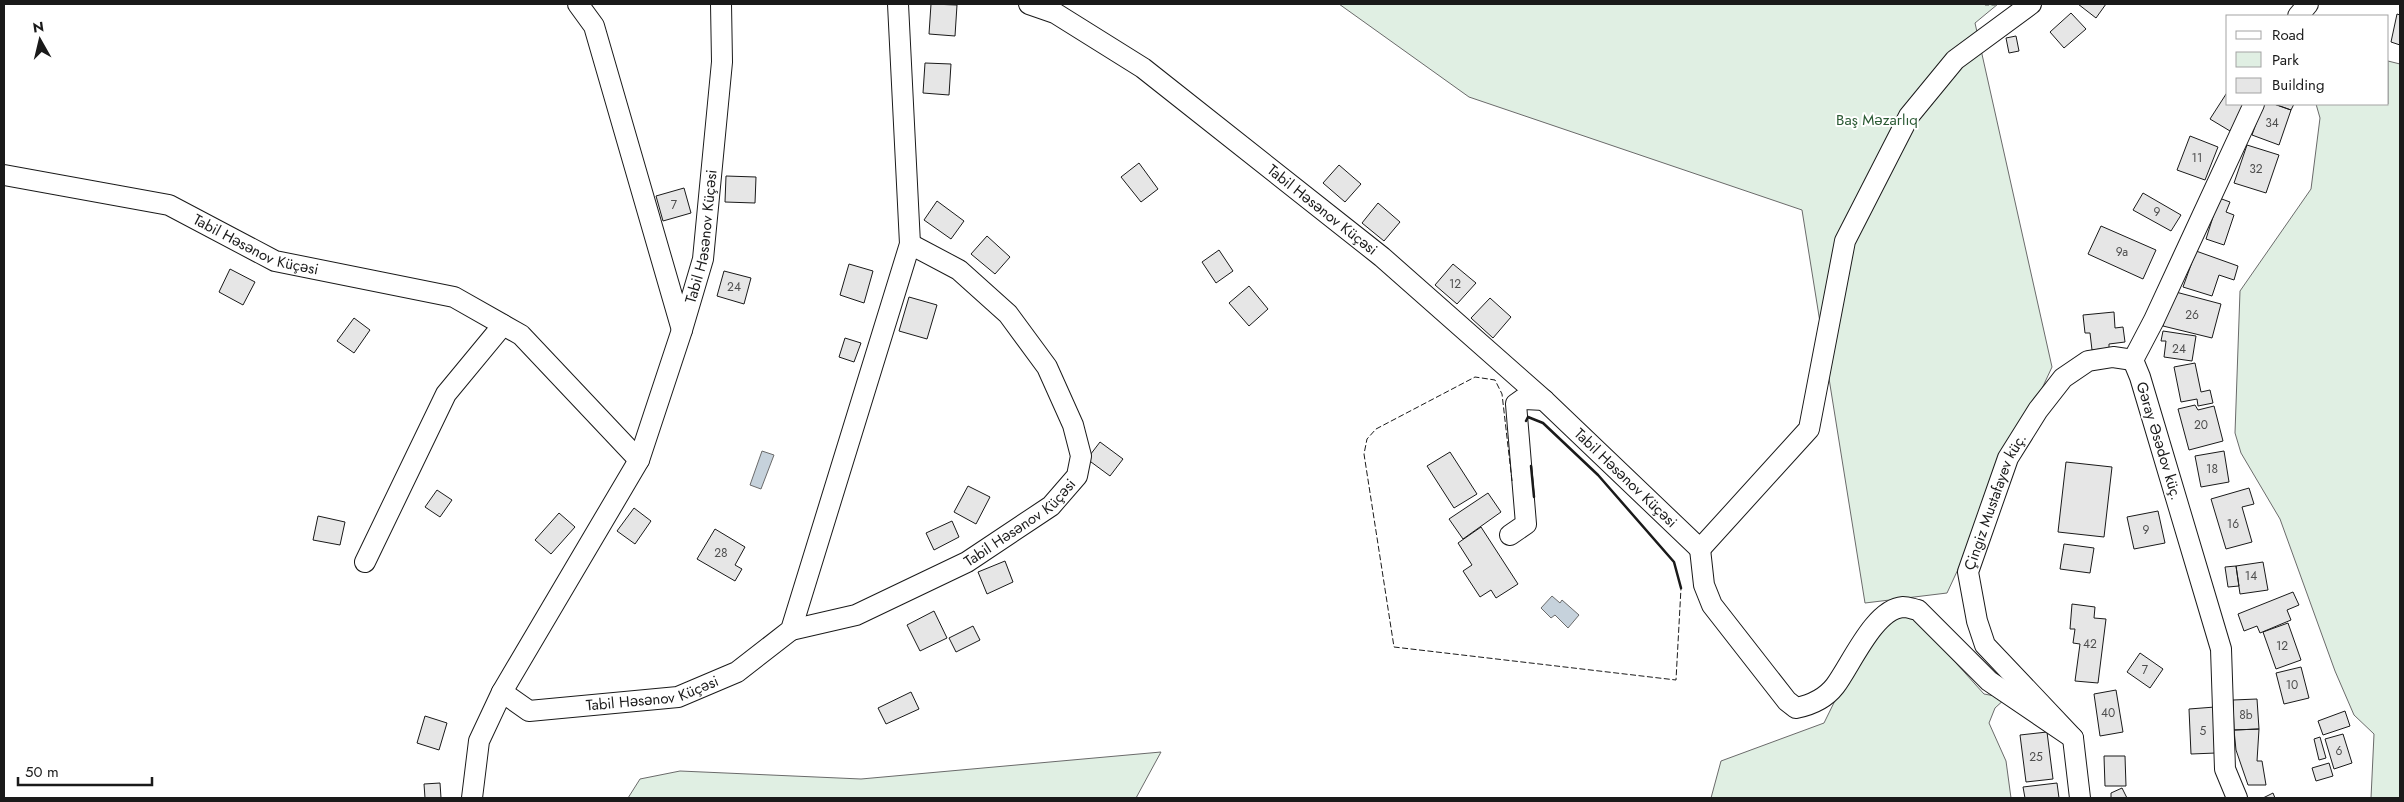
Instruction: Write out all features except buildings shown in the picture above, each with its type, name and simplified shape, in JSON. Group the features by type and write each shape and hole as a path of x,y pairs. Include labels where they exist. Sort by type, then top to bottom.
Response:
{"street":[{"path":"578,4 594,26 682,330"},
{"name":"Tabil Həsənov Küçəsi","path":"472,798 473,776 479,741 502,692 639,460 682,330 703,259 722,62 721,4"},
{"path":"791,630 910,244 898,4"},
{"name":"Tabil Həsənov Küçəsi","path":"1029,4 1055,13 1143,68 1382,257 1544,400 1700,549"},
{"path":"2031,4 1955,60 1909,116 1846,241 1809,429 1700,549 1704,585 1712,605 1788,701 1796,708 1812,705 1834,688 1877,622 1888,612 1903,607 1918,610 1989,681 2074,738 2080,798"},
{"path":"2299,15 2308,4"},
{"path":"2133,360 2154,320 2254,105"},
{"name":"Tabil Həsənov Küçəsi","path":"4,175 169,205 275,261 454,297 521,335 639,460"},
{"name":"Tabil Həsənov Küçəsi","path":"502,692 529,711 678,697 737,672 791,630 856,615 967,562 1051,506 1077,476 1081,456 1073,425 1047,368 1008,314 959,270 910,244"},
{"path":"365,562 446,394 503,325"},
{"name":"Çingiz Mustafayev küç.","path":"2074,738 1985,645 1977,621 1968,572 2008,458 2038,410 2063,378 2088,362 2113,357 2133,360"},
{"name":"Gəray Əsədov küç.","path":"2133,360 2143,386 2221,649 2225,769 2238,798"},
{"path":"1510,535 1526,524 1516,404 1523,399 1544,400"}],"path":[{"path":"1985,4 1999,4"}],"green space":[{"name":"Baş Məzarlıq","path":"1339,4 1998,4 1975,23 2052,367 1947,593 1865,603 1802,210 1469,97"},
{"path":"2389,61 2400,64 2400,798 2371,798 2374,734 2354,715 2335,671 2280,519 2241,453 2235,433 2240,291 2311,189 2320,118 2316,105 2389,105"},
{"path":"1905,616 1919,622 1984,694 2006,698 1995,708 1989,723 2006,761 2011,798 1711,798 1721,761 1824,723 1849,672 1889,621"},
{"path":"1161,752 1136,798 628,798 640,779 680,771 861,779"}],"shaded area":[{"path":"762,451 774,455 761,489 750,485"},
{"path":"1552,596 1560,603 1562,600 1579,615 1568,628 1555,615 1551,618 1541,608"}],"fence":[{"path":"1512,481 1502,394 1495,380 1475,377 1376,429 1367,439 1364,454 1394,647 1676,680 1681,588"}],"wall":[{"path":"1526,421 1528,417 1543,423 1598,475 1674,562 1681,588"},
{"path":"1531,466 1534,497"}]}
